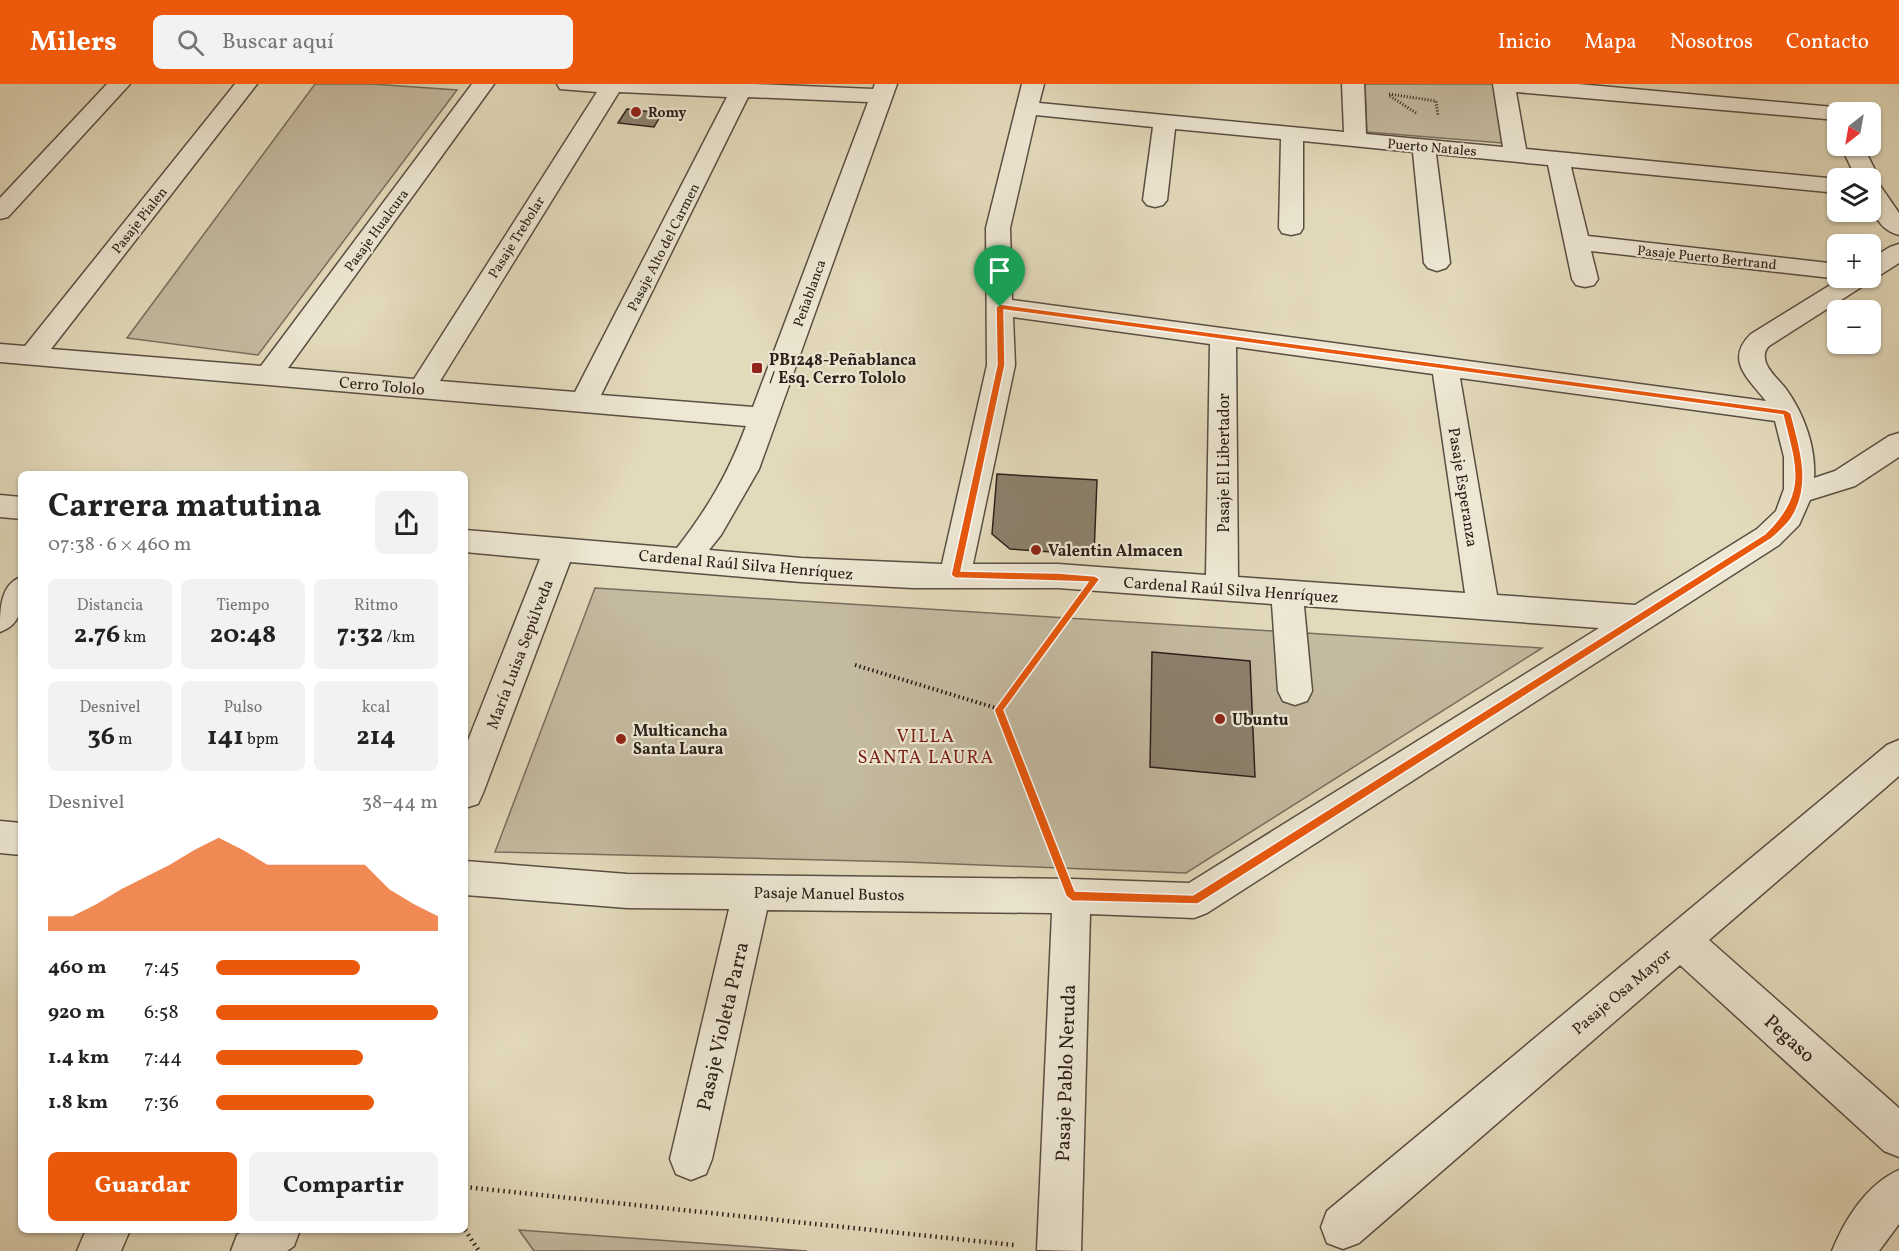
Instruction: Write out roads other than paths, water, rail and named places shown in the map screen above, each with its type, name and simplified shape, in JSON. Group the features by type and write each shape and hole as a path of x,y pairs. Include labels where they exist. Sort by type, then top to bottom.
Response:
{"street":[{"path":"0,212 119,84"},
{"name":"Pasaje Pialen","path":"32,355 246,84"},
{"name":"Pasaje Hualcura","path":"268,376 483,84"},
{"path":"568,84 884,90"},
{"path":"1353,84 1355,140"},
{"path":"1516,155 1504,84 1827,107"},
{"name":"Pasaje Trebolar","path":"421,389 613,85"},
{"name":"Pasaje Alto del Carmen","path":"584,402 743,87"},
{"name":"Peñablanca","path":"685,559 710,527 744,470 884,90"},
{"path":"955,575 1001,365 996,250 998,228 1030,96"},
{"name":"Puerto Natales","path":"1030,96 1165,121 1827,185"},
{"path":"1155,200 1165,121"},
{"path":"1291,228 1292,133"},
{"path":"1433,147 1437,263"},
{"path":"1558,159 1585,279"},
{"path":"1881,205 1899,228"},
{"name":"Pasaje Puerto Bertrand","path":"1577,242 1827,271"},
{"path":"1881,264 1899,252"},
{"path":"1637,618 1768,537 1787,518 1798,493 1799,460 1786,413 1776,394 1756,369 1751,356 1752,350 1760,340 1844,288"},
{"path":"1000,307 1786,413"},
{"name":"Pasaje El Libertador","path":"1222,588 1223,337"},
{"name":"Cerro Tololo","path":"0,352 764,418"},
{"name":"Pasaje Esperanza","path":"1445,367 1483,606"},
{"path":"1798,493 1845,479 1899,443"},
{"path":"0,506 18,508"},
{"name":"Cardenal Raúl Silva Henríquez","path":"468,542 856,574 1058,576 1637,618"},
{"name":"María Luisa Sepúlveda","path":"468,785 559,549"},
{"path":"0,619 18,593"},
{"path":"1287,593 1295,691"},
{"name":"Pasaje Manuel Bustos","path":"468,878 627,891 1072,896 1194,901 1637,618"},
{"name":"Pasaje Osa Mayor","path":"1343,1227 1899,755"},
{"path":"0,837 18,839"},
{"name":"Pasaje Violeta Parra","path":"691,1159 752,892"},
{"name":"Pasaje Pablo Neruda","path":"1059,1250 1072,896"},
{"name":"Pegaso","path":"1681,940 1899,1136"},
{"path":"1854,1251 1874,1219 1899,1192"},
{"path":"99,1251 107,1233"},
{"path":"253,1251 274,1233"}],"place":[{"name":"Romy","path":"636,112"},
{"name":"PB1248-Peñablanca / Esq. Cerro Tololo","path":"757,368"},
{"name":"Valentin Almacen","path":"1036,550"},
{"name":"Ubuntu","path":"1220,719"},
{"name":"Multicancha Santa Laura","path":"621,739"}],"district":[{"name":"VILLA SANTA LAURA","path":"926,746"}]}
